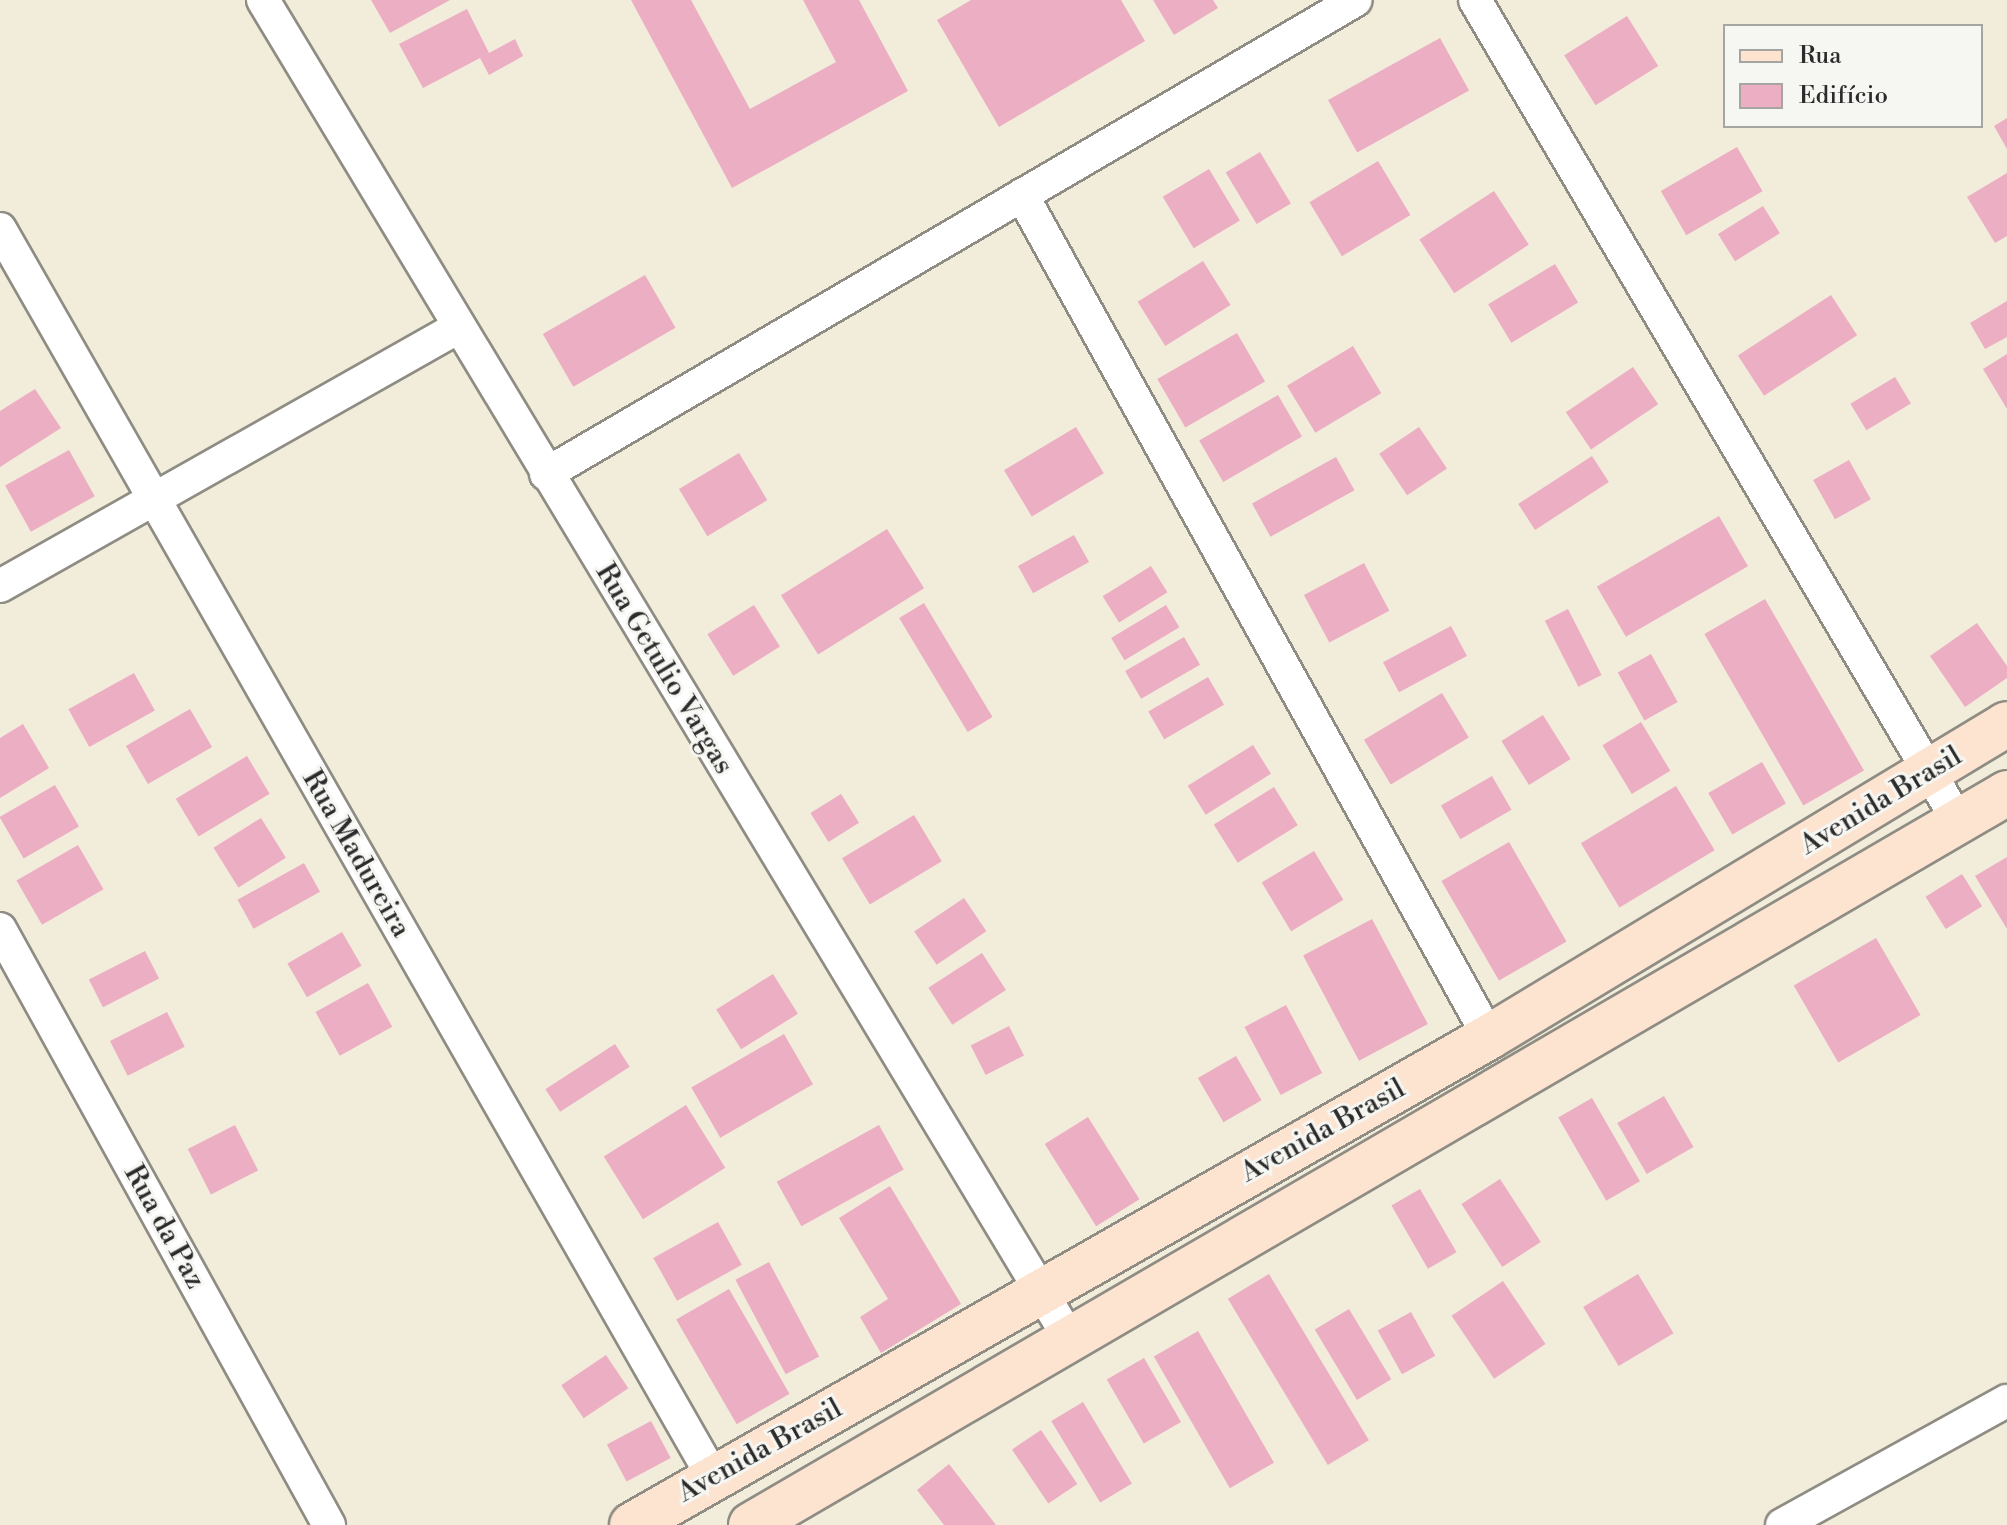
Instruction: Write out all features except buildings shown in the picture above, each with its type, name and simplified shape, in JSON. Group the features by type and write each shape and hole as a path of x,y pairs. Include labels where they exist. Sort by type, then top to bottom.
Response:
{"street":[{"name":"Rua Getulio Vargas","path":"263,0 457,328 1068,1336"},
{"path":"546,474 1356,0"},
{"path":"1475,0 1958,821"},
{"path":"1022,195 1489,1037"},
{"name":"Rua Madureira","path":"0,229 714,1479"},
{"path":"0,586 457,328"},
{"name":"Avenida Brasil","path":"632,1525 1489,1037 2007,724"},
{"name":"Avenida Brasil","path":"751,1525 1068,1336 2007,793"},
{"name":"Rua da Paz","path":"0,929 329,1525"},
{"path":"1782,1525 2007,1401"}]}
